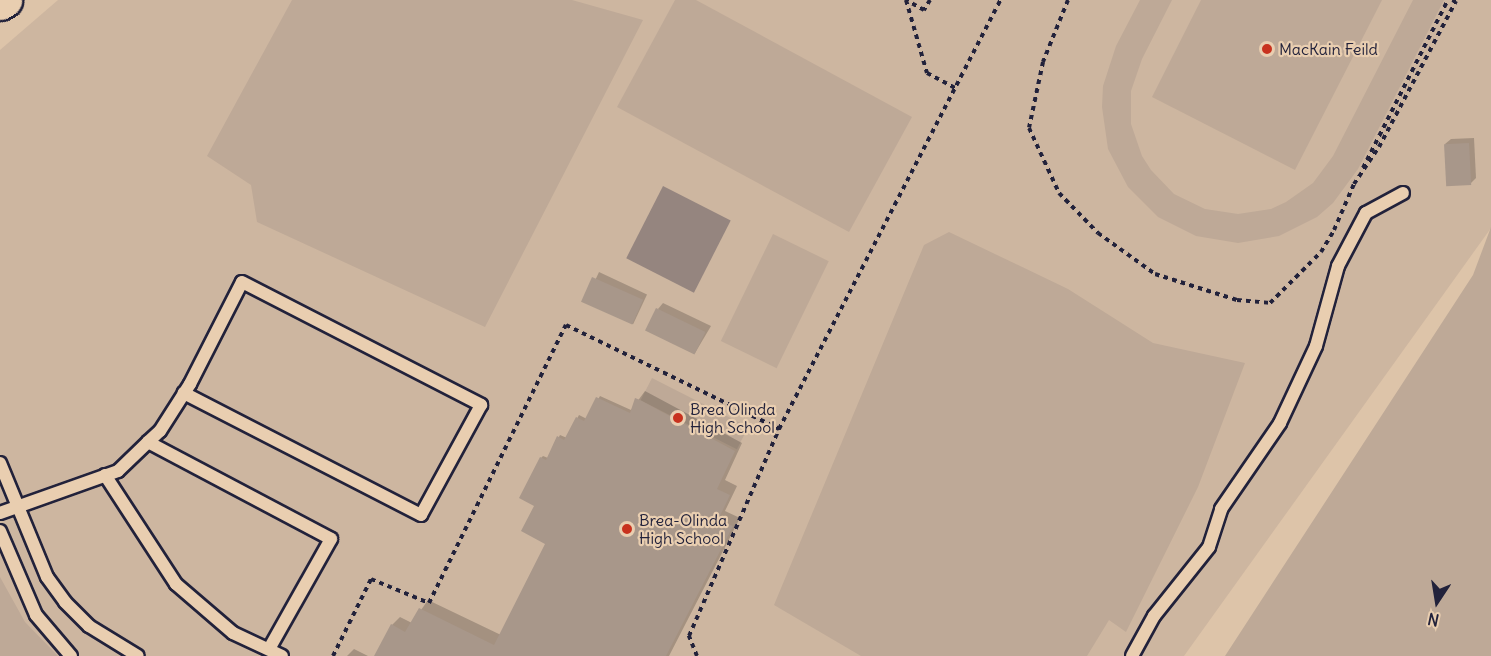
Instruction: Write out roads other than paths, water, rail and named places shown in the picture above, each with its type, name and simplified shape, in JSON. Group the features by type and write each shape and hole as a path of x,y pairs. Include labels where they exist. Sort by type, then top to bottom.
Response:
{"street":[{"path":"0,3 5,0"}],"lane":[{"path":"1132,656 1154,616 1209,547 1221,509 1280,423 1316,346 1338,266 1366,213 1403,193"},
{"path":"0,513 118,471 160,431 184,393 242,282 481,405 421,515 184,393"},
{"path":"148,442 331,539 269,649"},
{"path":"0,463 47,577 65,602 89,626 138,656"},
{"path":"105,475 176,584 233,633 282,656"},
{"path":"0,531 36,615 71,656"}],"place":[{"name":"MacKain Feild","path":"1267,49"},
{"name":"Brea Olinda High School","path":"678,418"},
{"name":"Brea-Olinda High School","path":"627,529"}]}
